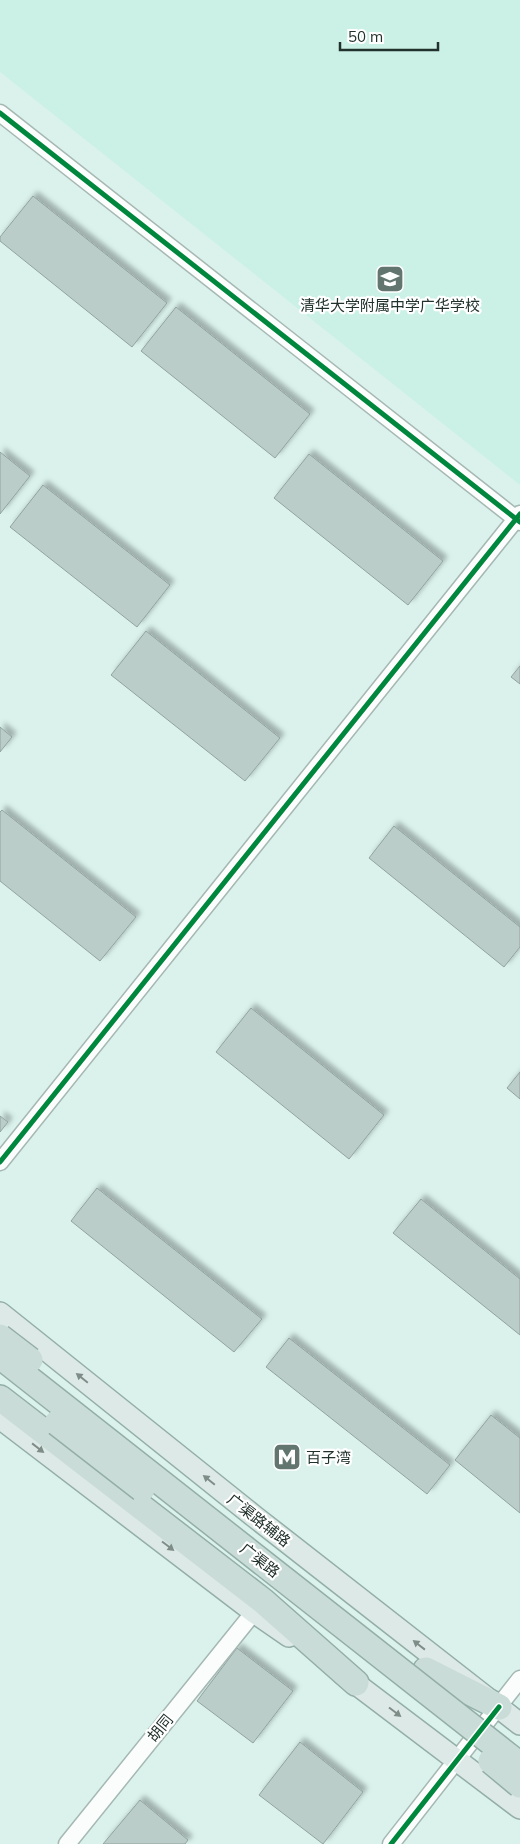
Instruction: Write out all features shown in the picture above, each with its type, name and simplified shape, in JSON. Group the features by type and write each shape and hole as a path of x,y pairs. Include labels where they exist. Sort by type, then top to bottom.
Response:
{"highway":[{"path":"0,1336 317,1587 426,1670 499,1707"},
{"name":"广渠路","path":"0,1356 520,1765"},
{"name":"广渠路","path":"0,1378 520,1785"},
{"path":"0,1398 356,1683"}],"main road":[{"name":"广渠路辅路","path":"0,1313 255,1517 520,1724"},
{"path":"0,1418 258,1606"},
{"path":"356,1683 520,1808"}],"street":[{"path":"0,113 519,518 0,1162"},
{"path":"0,1348 17,1340 36,1341"},
{"name":"胡同","path":"67,1844 258,1606"},
{"path":"390,1844 520,1679"}],"shaded area":[{"name":"清华大学附属中学广华学校","path":"0,0 520,0 520,485 0,72"}],"building":[{"path":"33,196 167,303 132,347 0,241 0,237"},
{"path":"176,307 310,414 275,458 141,351"},
{"path":"0,452 30,476 0,514"},
{"path":"309,454 443,561 408,605 274,498"},
{"path":"43,485 170,585 137,627 10,527"},
{"path":"146,631 280,738 245,781 111,675"},
{"path":"520,666 520,684 511,677"},
{"path":"0,727 12,737 0,752"},
{"path":"2,810 136,917 100,961 0,881 0,812"},
{"path":"394,826 520,927 520,947 504,967 369,858"},
{"path":"251,1008 384,1115 349,1159 216,1052"},
{"path":"520,1072 520,1099 507,1088"},
{"path":"0,1116 8,1122 0,1132"},
{"path":"97,1188 262,1319 234,1352 71,1221"},
{"path":"421,1199 520,1279 520,1335 393,1233"},
{"path":"289,1338 450,1465 427,1494 266,1367"},
{"path":"491,1415 520,1438 520,1513 455,1460"},
{"path":"237,1648 293,1691 253,1743 197,1701"},
{"path":"300,1742 363,1792 323,1844 259,1795"},
{"path":"140,1800 188,1840 185,1844 103,1844"}],"cycle path":[{"path":"0,113 520,522"},
{"path":"0,1162 520,514"},
{"path":"391,1844 499,1707"}],"place":[{"name":"清华大学附属中学广华学校","path":"390,279"},
{"name":"百子湾","path":"287,1457"}]}
